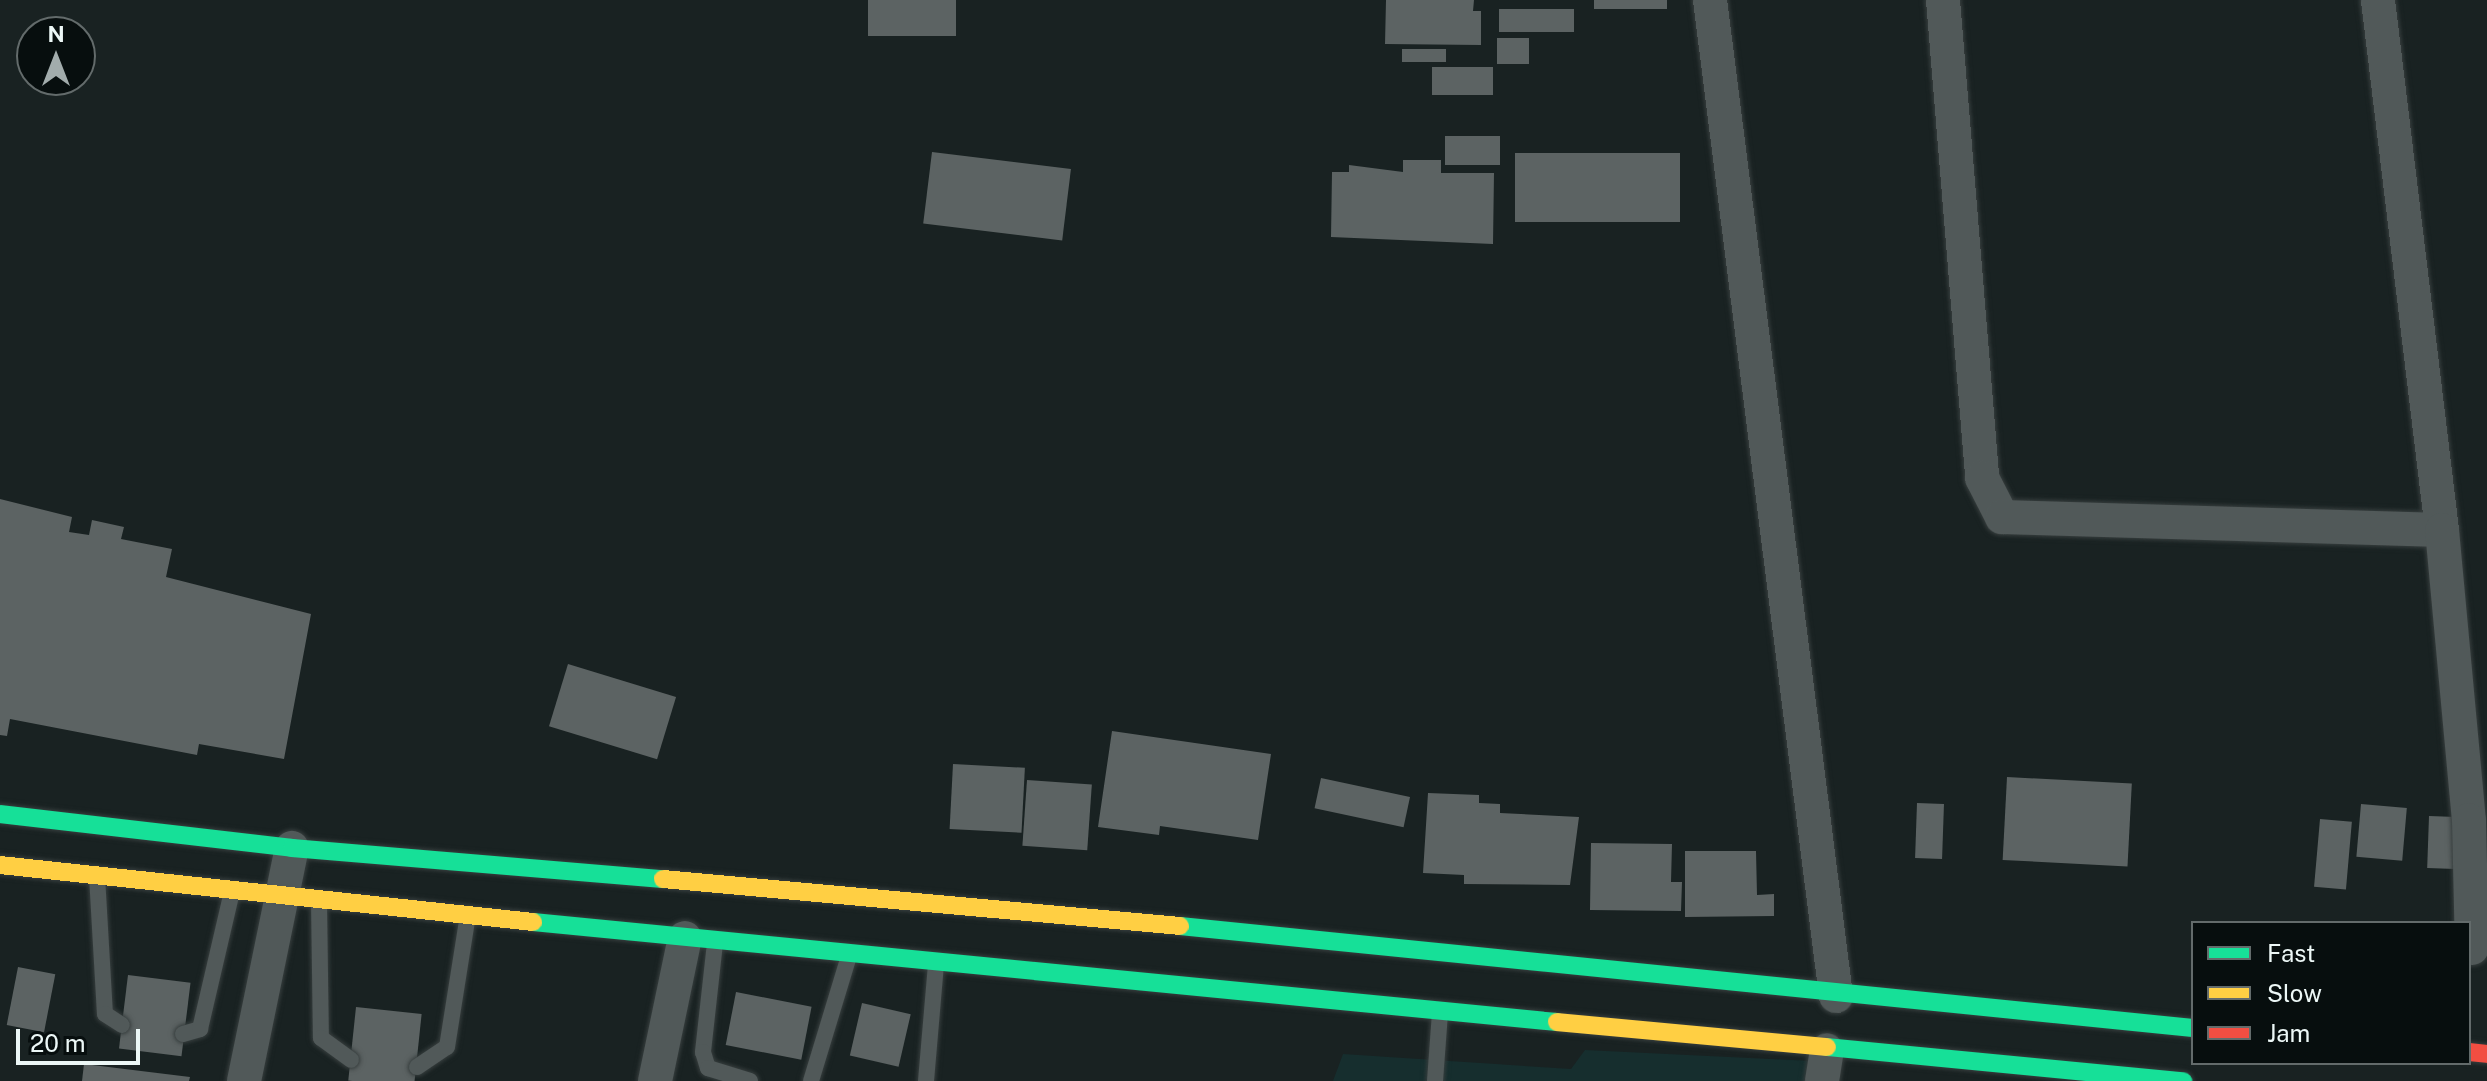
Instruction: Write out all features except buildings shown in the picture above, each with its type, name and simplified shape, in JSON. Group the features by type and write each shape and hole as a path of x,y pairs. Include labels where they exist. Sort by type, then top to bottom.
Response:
{"main road":[{"path":"0,814 292,848 926,901 1836,996 2191,1028"},
{"path":"0,865 700,940 1440,1013 1824,1065 2183,1081"}],"street":[{"path":"1710,0 1836,996"},
{"path":"1943,0 1982,478 2002,517 2442,530"},
{"path":"2378,0 2442,530 2469,820 2472,948"},
{"path":"244,1081 302,898 292,848"},
{"path":"655,1081 700,940"}],"lane":[{"path":"97,875 105,1014 122,1025"},
{"path":"183,1034 200,1029 232,890"},
{"path":"302,898 321,1038 351,1060"},
{"path":"417,1067 447,1047 468,913"},
{"path":"700,940 703,1052 708,1068 750,1081"},
{"path":"811,1081 849,954"},
{"path":"926,1081 936,963"},
{"path":"1435,1081 1440,1013"}],"shaded area":[{"path":"1585,1050 1813,1061 1810,1081 1333,1081 1343,1054 1571,1069"}],"traffic: fast":[{"path":"0,814 292,848 663,879"},
{"path":"533,922 1557,1022"},
{"path":"1180,926 2191,1028"},
{"path":"1827,1047 2183,1081"}],"traffic: slow":[{"path":"0,865 533,922"},
{"path":"663,879 1180,926"},
{"path":"1557,1022 1827,1047"}],"traffic: jam":[{"path":"2471,1052 2487,1054"}]}
